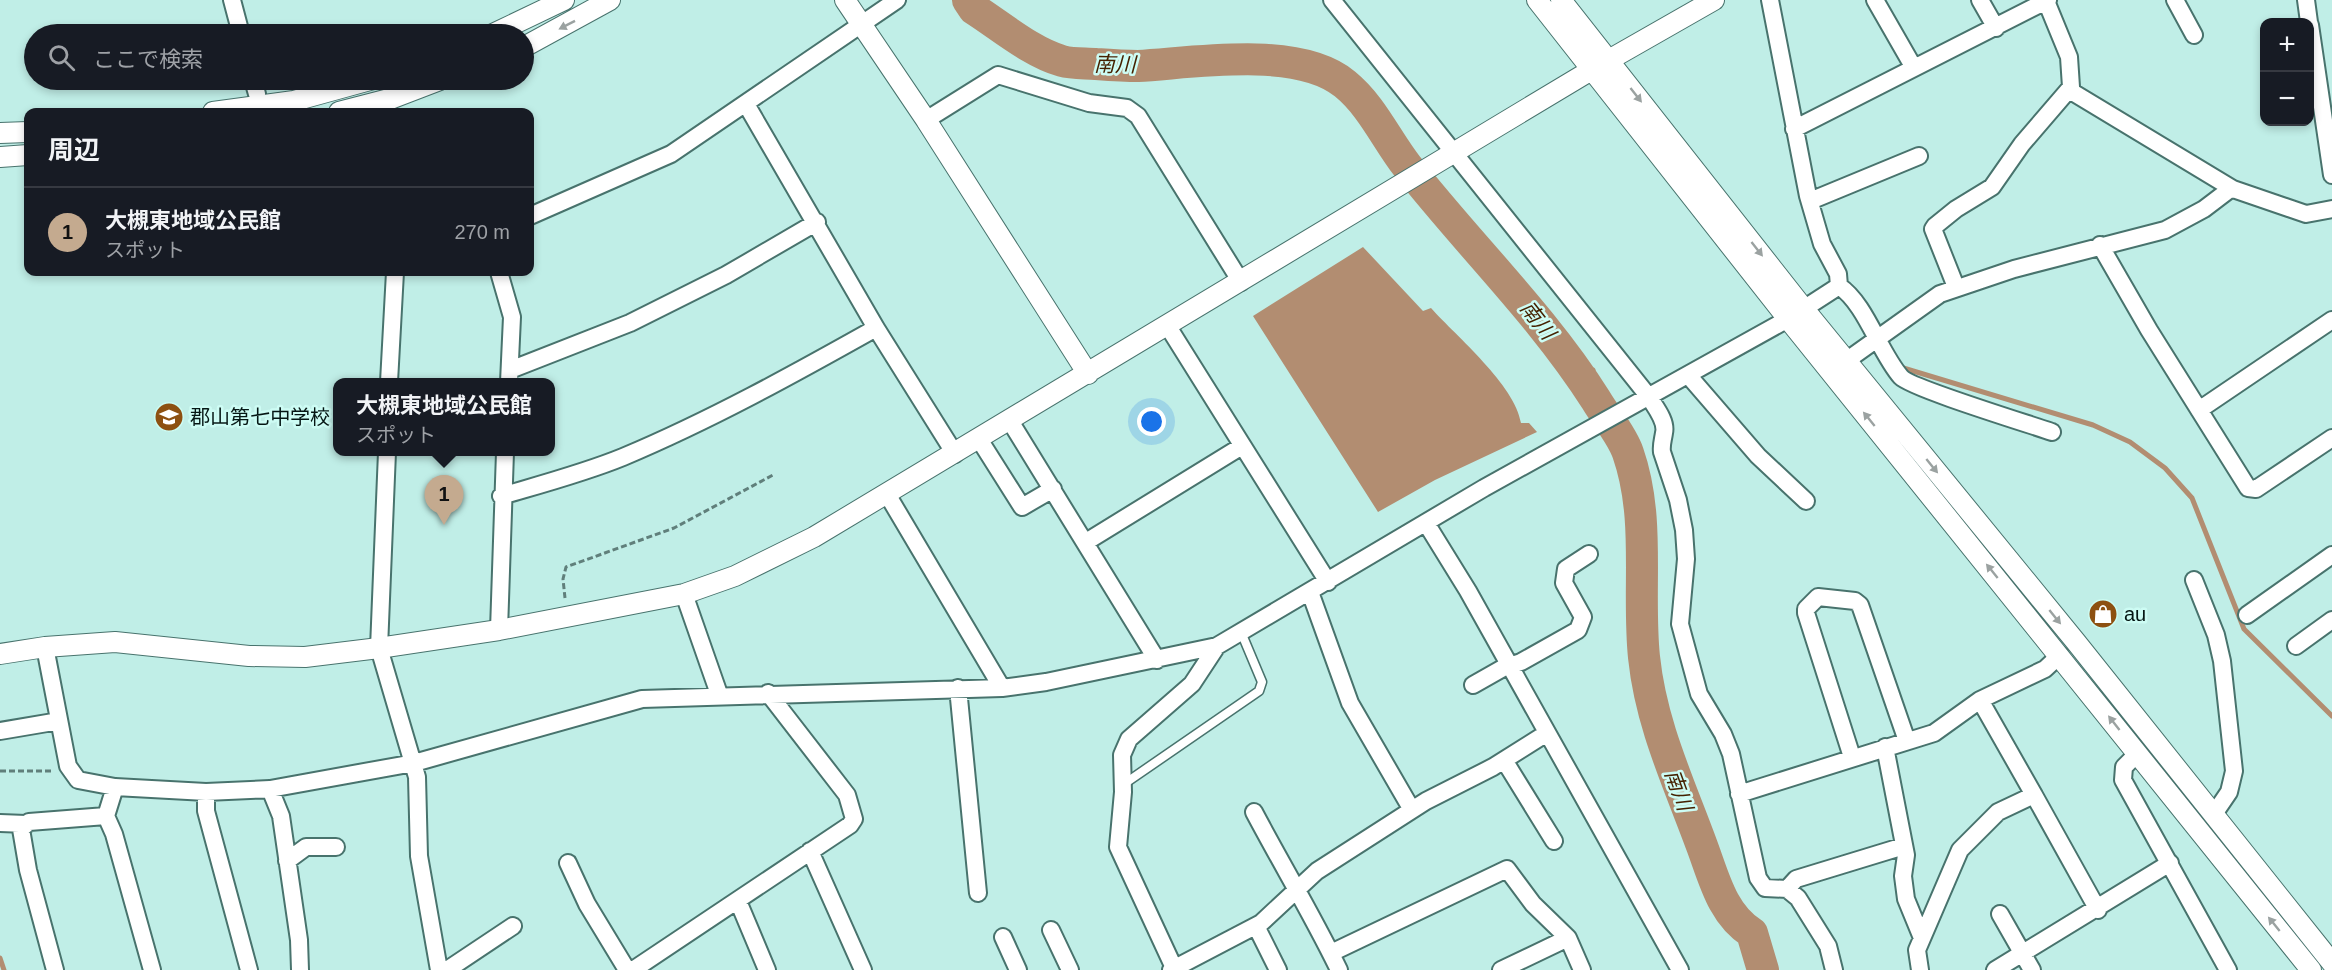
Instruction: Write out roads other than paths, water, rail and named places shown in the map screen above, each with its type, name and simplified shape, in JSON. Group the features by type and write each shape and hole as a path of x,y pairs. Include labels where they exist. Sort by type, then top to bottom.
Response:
{"street":[{"path":"232,0 238,24"},
{"path":"514,24 564,0"},
{"path":"534,42 610,0"},
{"path":"845,0 926,120 1088,374"},
{"path":"534,214 670,154 897,0"},
{"path":"1332,0 1451,154 1649,397 1664,425 1662,452 1682,521 1686,559 1680,624 1699,694 1728,746 1758,878 1765,888 1787,889 1798,898 1828,946 1834,970"},
{"path":"1537,0 1601,64"},
{"path":"1561,0 1601,64 2060,655 2311,970"},
{"path":"0,654 45,647 115,642 249,656 294,657 379,648 499,630 684,594 778,556 887,494 1601,64 1689,6 1714,0"},
{"path":"1770,0 1810,201 1822,244 1838,274 1839,286 1866,320 1875,339 1900,376 1909,382 2052,432"},
{"path":"1875,0 1914,68"},
{"path":"1980,0 1996,28"},
{"path":"1794,129 2047,0 2069,57 2071,87 2022,144 1992,187 1956,208 1933,229 1956,287"},
{"path":"2175,0 2194,35"},
{"path":"2306,0 2308,18"},
{"path":"2314,56 2331,167"},
{"path":"926,120 998,75 1089,103 1131,110 1138,116 1241,282"},
{"path":"242,108 294,101 334,90"},
{"path":"354,108 414,90"},
{"path":"2069,90 2233,189 2306,214 2332,209"},
{"path":"746,104 817,222 876,328 955,454"},
{"path":"0,133 24,132"},
{"path":"0,157 24,155"},
{"path":"1810,201 1919,156"},
{"path":"1846,361 1926,301 1956,287 2100,245 2165,230 2233,189"},
{"path":"500,276 511,309 510,376 630,323 726,275 817,222"},
{"path":"2100,245 2245,486 2253,490 2332,438"},
{"path":"389,378 394,276"},
{"path":"45,647 70,770 84,782 115,787 206,792 270,789 414,764 642,699 719,694 1002,687 1046,682 1157,660 1217,646 1426,523 1796,314 1839,286"},
{"path":"1796,314 1846,361 2332,963"},
{"path":"2199,410 2332,320"},
{"path":"1167,324 1328,582"},
{"path":"501,496 622,457 693,426 780,382 876,328"},
{"path":"1688,375 1758,456 1806,501"},
{"path":"1010,421 1157,660"},
{"path":"979,440 1022,507 1053,489"},
{"path":"1086,542 1242,446"},
{"path":"387,456 379,648 417,777 419,856 439,970"},
{"path":"499,630 501,496 505,456"},
{"path":"887,494 1002,687"},
{"path":"1426,523 1468,591 1680,970"},
{"path":"1473,685 1509,665 1521,662 1580,627 1582,614 1564,583 1566,569 1589,554"},
{"path":"2247,615 2332,555"},
{"path":"2194,580 2216,635 2222,662 2234,771 2229,792 2214,814"},
{"path":"1310,592 1350,703 1412,810"},
{"path":"684,594 719,694"},
{"path":"1852,757 1806,613 1806,609 1818,597 1855,601 1860,605 1907,741"},
{"path":"2296,646 2332,620"},
{"path":"1217,646 1192,684 1125,743 1118,847 1173,969 1256,926 1317,871 1412,810 1504,760 1547,733"},
{"path":"1739,794 1934,733 1980,700 2045,669 2060,655"},
{"path":"958,688 978,892"},
{"path":"633,970 853,822 853,809 835,778 768,693"},
{"path":"1980,700 2098,910"},
{"path":"0,731 59,721"},
{"path":"1885,747 1904,846 1903,876 1906,899 1922,938"},
{"path":"2138,753 2124,767 2123,780 2170,863 2222,969"},
{"path":"1504,760 1554,841"},
{"path":"115,787 106,816 114,834 152,970"},
{"path":"270,789 281,816 300,970"},
{"path":"206,792 206,811 249,970"},
{"path":"1920,970 1917,950 1960,850 1998,812 2034,795"},
{"path":"1254,812 1339,970"},
{"path":"0,823 26,824 94,815 106,816"},
{"path":"26,824 19,833 55,970"},
{"path":"1787,889 1796,879 1904,846"},
{"path":"287,861 306,847 336,847"},
{"path":"810,851 862,970"},
{"path":"568,863 587,904 627,970"},
{"path":"1995,970 2098,910 2170,863"},
{"path":"1331,952 1507,869 1533,904 1568,938 1582,970"},
{"path":"738,901 767,970"},
{"path":"2000,914 2032,970"},
{"path":"447,970 513,926"},
{"path":"1256,926 1278,970"},
{"path":"1051,930 1070,970"},
{"path":"1003,937 1018,970"},
{"path":"1501,970 1568,938"}],"lane":[{"path":"1123,784 1259,691 1262,682 1241,632"}],"waterway":[{"name":"南川","path":"968,0 974,9 1017,38 1039,52 1062,61 1138,66 1216,60 1274,60 1301,64 1325,72 1345,84 1363,102 1399,156 1529,309 1575,369 1625,446 1635,478 1639,503 1644,657 1659,730 1715,883 1733,916 1752,933 1763,970"},
{"path":"1900,367 2093,425 2130,442 2165,468 2192,498 2244,629 2332,716"},
{"path":"1581,377 1593,370"},
{"path":"0,958 4,970"}],"place":[{"name":"郡山第七中学校","path":"169,417"},
{"name":"大槻東地域公民館","path":"444,525"},
{"name":"au","path":"2103,614"}]}
